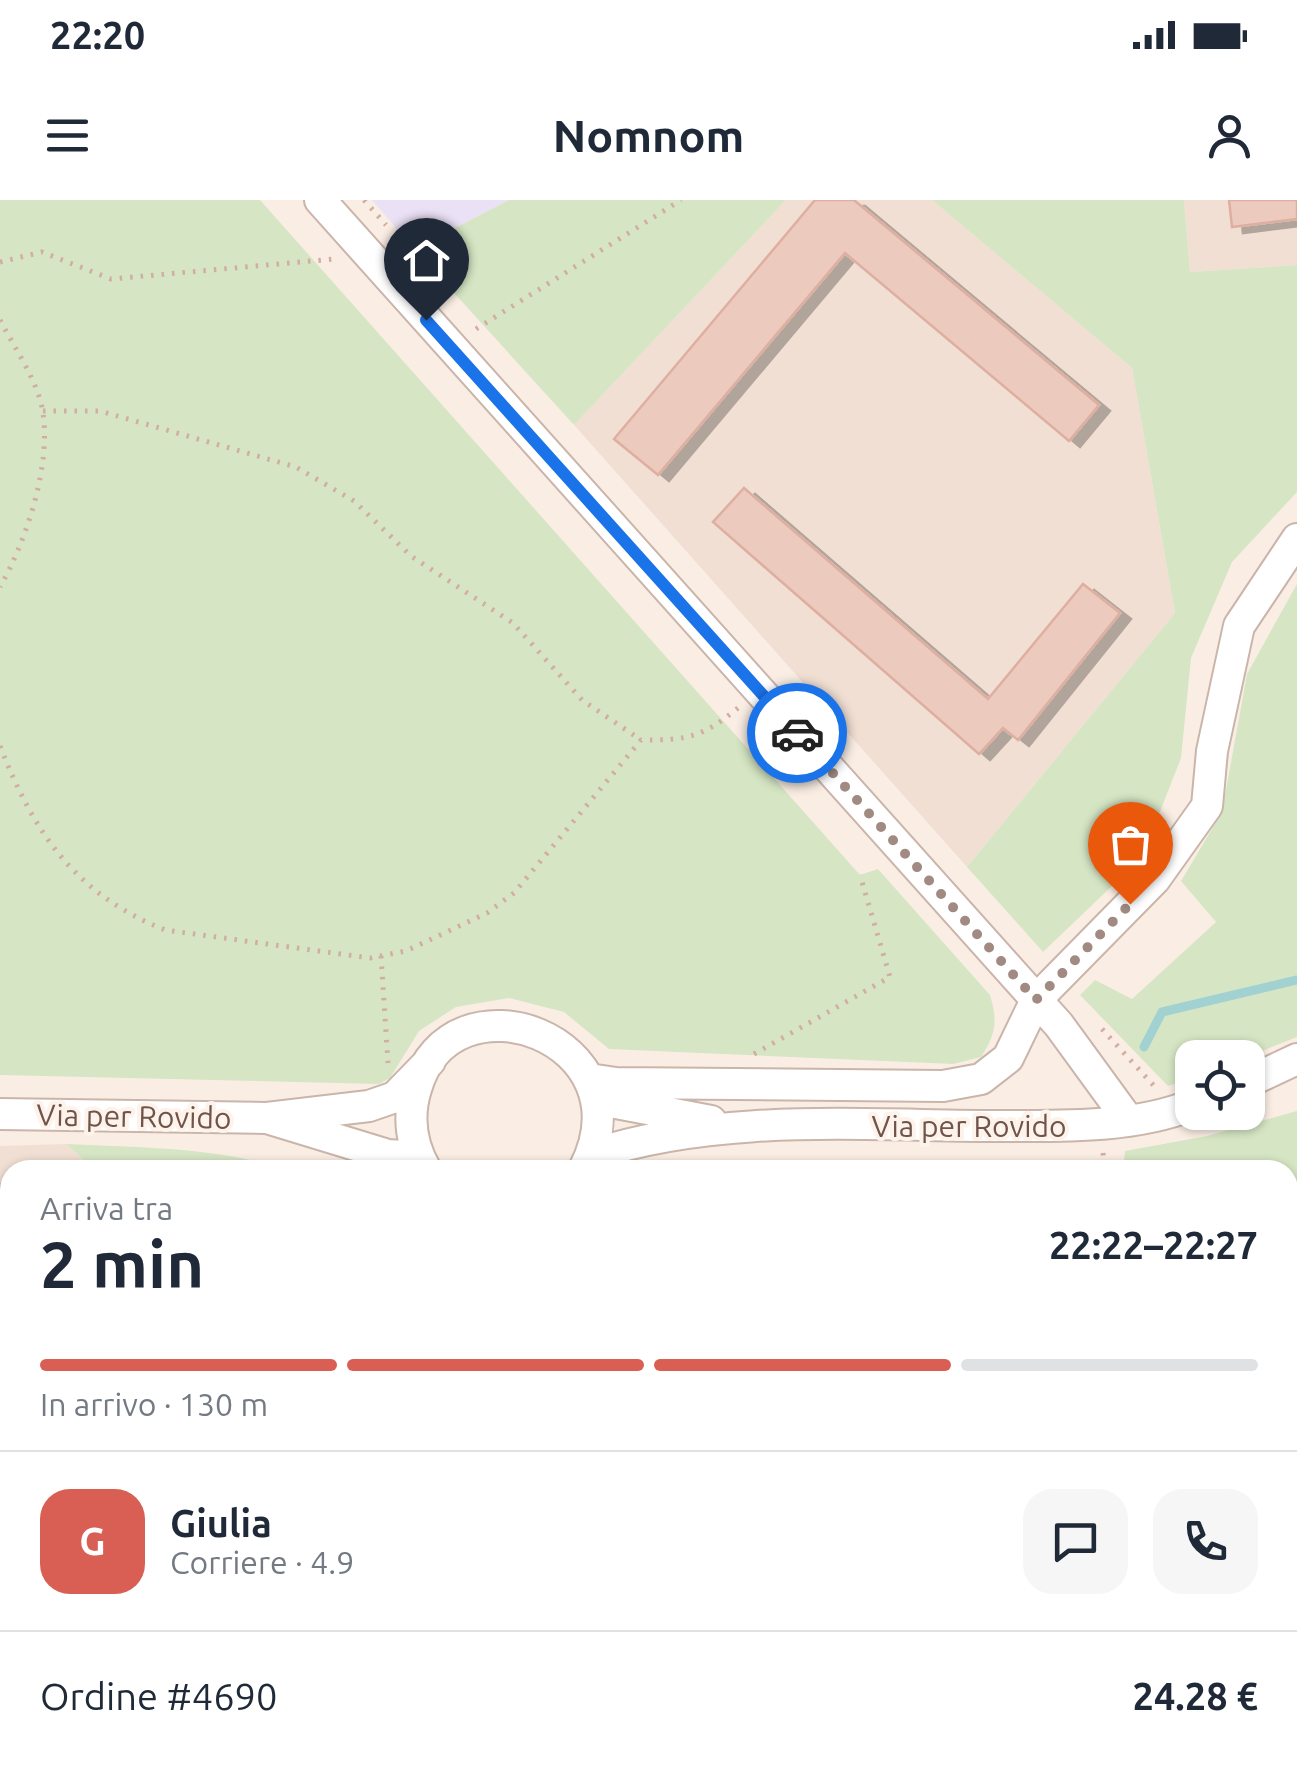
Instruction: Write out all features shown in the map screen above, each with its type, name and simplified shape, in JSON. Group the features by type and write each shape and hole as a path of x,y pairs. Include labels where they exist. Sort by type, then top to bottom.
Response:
{"street":[{"path":"320,200 1076,1045 1129,1120"},
{"path":"588,1160 598,1125 592,1087 943,1086 968,1082 995,1071 1008,1058 1036,1000 1155,879 1207,806 1212,751 1239,626 1297,540"},
{"name":"Via per Rovido","path":"0,1114 267,1118 381,1103 394,1096 448,1043 470,1031 520,1026 565,1047 592,1087 616,1103 744,1127"},
{"path":"1265,1074 1297,1059"},
{"path":"421,1160 411,1133 411,1107 430,1060"},
{"name":"Via per Rovido","path":"593,1160 668,1136 744,1127 1060,1126 1129,1120 1175,1109"},
{"name":"Via per Rovido","path":"267,1118 331,1140 410,1160"}],"path":[{"path":"450,346 680,200"},
{"path":"0,262 42,252 111,279 330,262 357,243"},
{"path":"0,320 43,411 33,510 18,556 0,587"},
{"path":"43,411 100,411 296,467 354,501 412,556 513,623 582,700 641,740 684,740 706,734 759,690"},
{"path":"0,746 34,826 67,866 140,920 165,930 370,958 406,951 487,913 514,893 641,740"},
{"path":"750,1056 890,977 860,875"},
{"path":"381,956 390,1078"}],"shaded area":[{"path":"372,200 509,200 414,249"},
{"path":"786,200 932,200 1132,368 1175,613 967,867 574,425"},
{"path":"1184,200 1297,200 1297,265 1190,272"},
{"path":"66,1144 84,1160 0,1160 0,1146"}],"green space":[{"path":"0,200 260,200 860,875 878,869 990,995 994,1027 981,1057 953,1064 609,1049 564,1012 509,998 456,1007 419,1031 390,1078 379,1084 0,1075"},
{"path":"509,200 786,200 574,425 414,249"},
{"path":"932,200 1184,200 1190,272 1297,265 1297,492 1232,562 1191,658 1181,758 1154,827 1111,887 1043,952 967,867 1175,613 1132,368"},
{"path":"1297,584 1297,1037 1265,1050 1265,1040 1175,1040 1175,1084 1168,1086 1080,995 1095,980 1132,999 1216,922 1181,881 1222,812 1247,674"},
{"path":"1297,1111 1297,1160 1124,1160 1125,1151 1229,1130 1265,1130 1265,1120"},
{"path":"66,1144 204,1152 250,1160 84,1160"}],"building":[{"path":"815,200 854,200 1099,405 1069,441 845,253 658,475 614,439"},
{"path":"1229,200 1297,200 1297,219 1232,227"},
{"path":"744,488 988,699 1083,584 1120,613 1018,740 1003,728 979,754 713,522"}],"waterway":[{"path":"1144,1047 1162,1012 1297,980"}],"way so far":[{"path":"797,733 1036,1000 1130,904"}],"route":[{"path":"426,320 797,733"}]}
